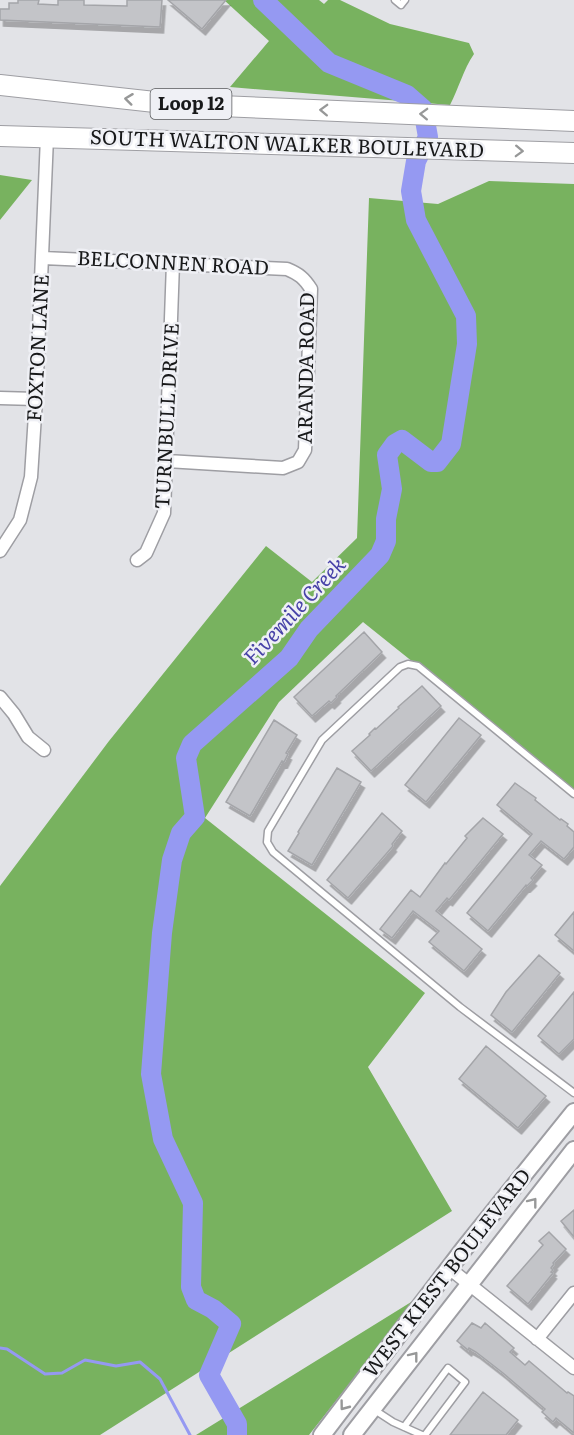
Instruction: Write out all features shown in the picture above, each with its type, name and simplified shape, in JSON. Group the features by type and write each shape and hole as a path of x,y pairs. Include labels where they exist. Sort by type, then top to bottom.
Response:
{"main road":[{"name":"SOUTH WALTON WALKER BOULEVARD","path":"0,85 173,104 574,121"},
{"name":"SOUTH WALTON WALKER BOULEVARD","path":"0,136 574,153"},
{"name":"WEST KIEST BOULEVARD","path":"322,1435 449,1268 574,1112"},
{"name":"WEST KIEST BOULEVARD","path":"352,1435 574,1150"}],"street":[{"name":"FOXTON LANE","path":"0,551 20,520 31,477 47,137"},
{"name":"BELCONNEN ROAD","path":"43,258 287,268 301,275"},
{"name":"TURNBULL DRIVE","path":"137,560 146,554 164,513 168,461 173,263"},
{"name":"ARANDA ROAD","path":"168,461 283,468 298,462 305,450 311,289 301,275"},
{"path":"0,398 36,399"},
{"path":"0,697 28,737 44,750"},
{"path":"449,1268 574,1368"},
{"path":"537,1339 574,1293"}],"lane":[{"path":"395,0 400,5 405,0"},
{"path":"574,794 418,666 408,664 400,667 322,740 268,831 267,842 273,852 460,1007 574,1093"},
{"path":"372,1408 404,1427 423,1435 465,1382 448,1368 404,1427"}],"green space":[{"path":"224,0 319,0 324,4 328,0 340,0 390,24 469,43 474,54 450,105 230,87 269,41"},
{"path":"0,175 32,180 0,220"},
{"path":"489,181 574,184 574,791 363,622 279,702 205,818 425,993 368,1067 452,1211 100,1435 0,1435 0,886 109,741 266,546 312,582 357,538 369,198 438,204"},
{"path":"416,1299 309,1435 196,1435"}],"building":[{"path":"18,0 39,0 38,4 58,5 58,0 84,0 84,5 127,6 127,0 162,0 160,27 0,20 0,9 9,9 9,3 18,3"},
{"path":"168,0 226,0 202,29"},
{"path":"364,632 382,652 331,703 329,701 312,716 294,697"},
{"path":"422,686 441,706 371,771 352,751"},
{"path":"459,718 481,735 426,802 405,785"},
{"path":"274,720 297,735 286,753 288,754 284,762 282,761 250,816 226,802"},
{"path":"337,768 361,782 312,865 288,851"},
{"path":"515,783 568,824 567,826 574,832 574,847 564,859 541,841 529,855 542,865 531,878 533,880 526,885 488,931 467,913 532,834 497,805"},
{"path":"382,813 402,831 392,844 393,846 348,898 327,880"},
{"path":"483,818 503,834 449,900 447,898 436,911 482,949 464,971 429,942 439,931 413,911 392,938 380,929 411,890 420,897 467,838 465,836"},
{"path":"574,912 574,951 555,935"},
{"path":"539,955 560,973 512,1032 491,1015 506,992"},
{"path":"574,992 574,1039 559,1054 538,1036"},
{"path":"486,1046 546,1096 518,1128 459,1079"},
{"path":"574,1210 574,1237 561,1221"},
{"path":"549,1232 566,1249 553,1263 551,1272 553,1273 528,1304 507,1286 543,1245 539,1241"},
{"path":"472,1323 481,1328 485,1323 514,1348 510,1352 525,1365 529,1361 567,1393 574,1396 574,1433 556,1418 553,1422 542,1412 545,1409 503,1373 476,1352 469,1348 468,1350 457,1341"},
{"path":"483,1392 518,1420 506,1435 450,1435"}],"waterway":[{"name":"Fivemile Creek","path":"237,1435 237,1424 209,1375 231,1324 213,1309 196,1300 191,1287 193,1203 163,1139 151,1074 162,933 172,860 181,833 195,817 186,758 192,744 289,658 309,629 380,555 386,541 386,519 392,489 387,455 395,444 402,440 431,462 437,462 451,444 467,344 466,316 416,220 411,191 416,161 428,137 423,109 407,95 329,63 263,0"},
{"path":"0,1348 7,1349 45,1374 62,1373 85,1360 116,1366 140,1362 160,1379 190,1435"}]}
